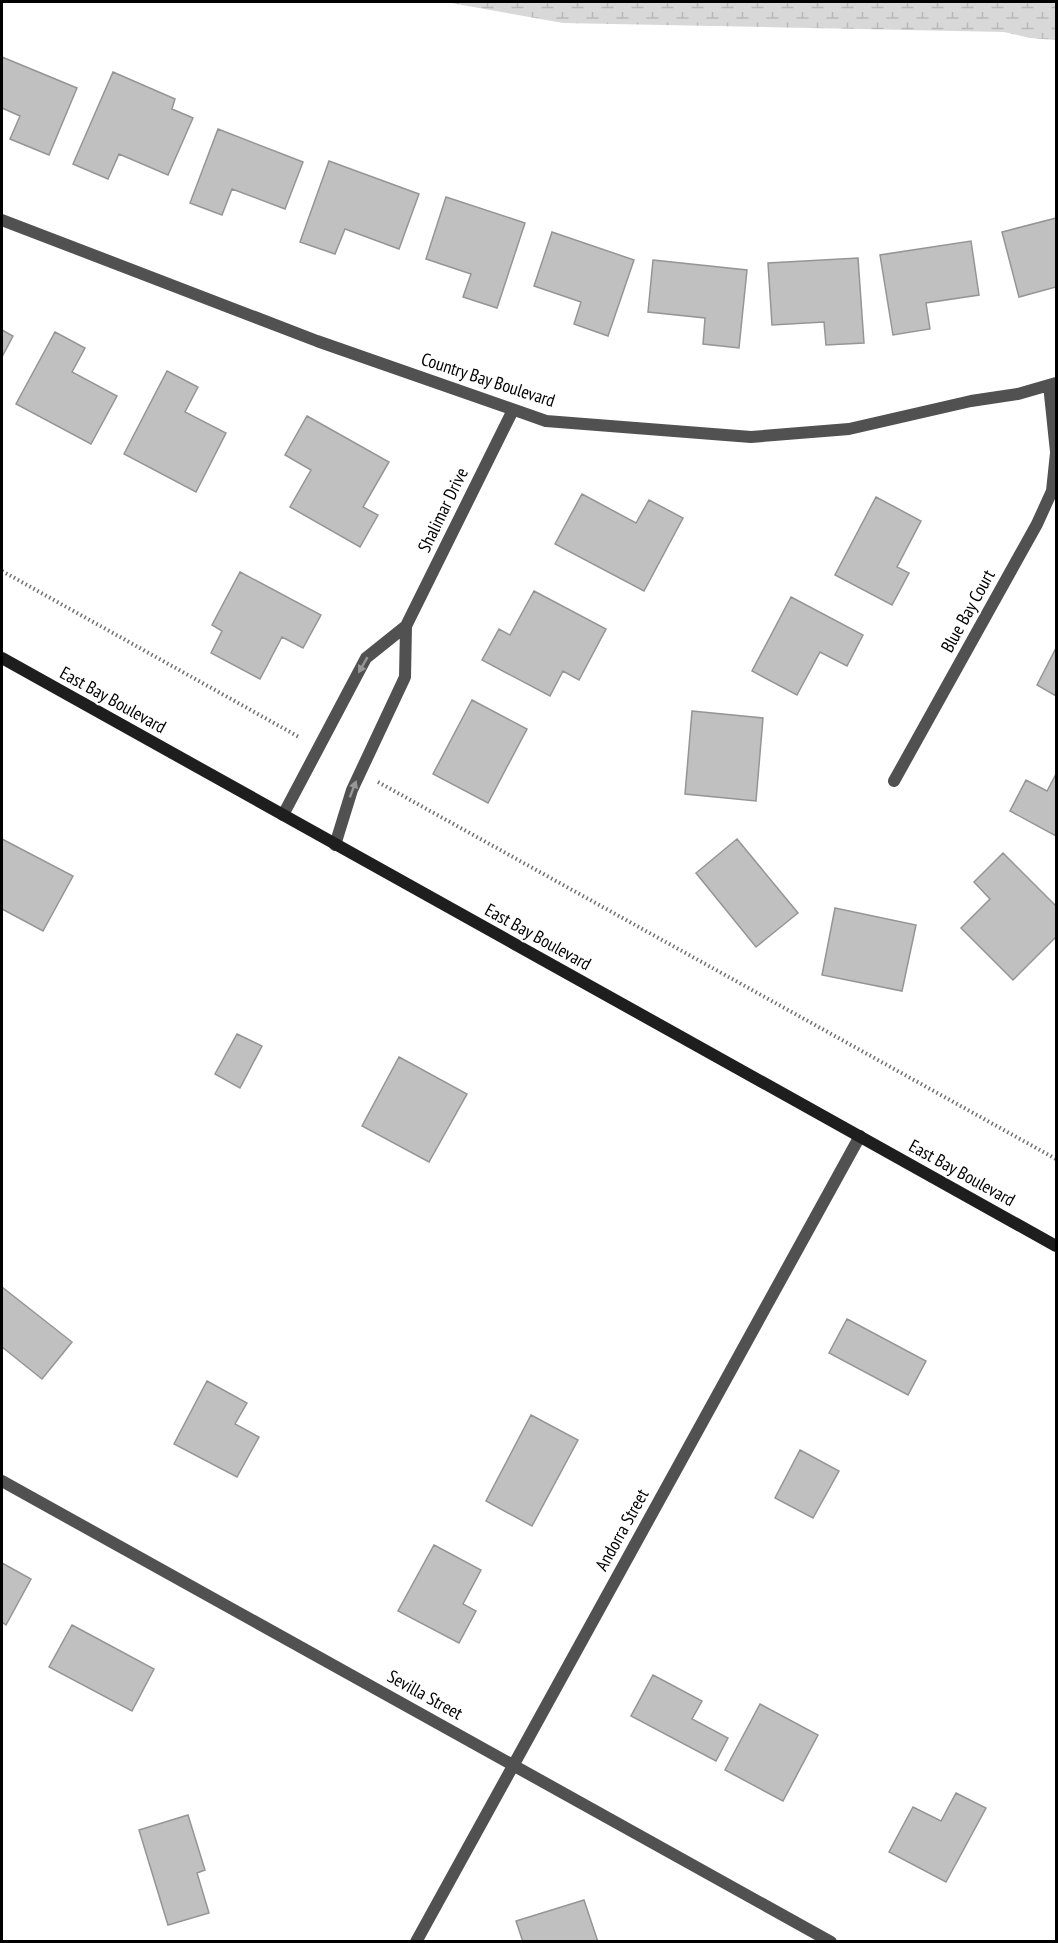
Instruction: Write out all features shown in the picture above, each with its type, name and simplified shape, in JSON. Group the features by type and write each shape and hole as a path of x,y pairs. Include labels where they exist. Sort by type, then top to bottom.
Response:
{"main road":[{"name":"East Bay Boulevard","path":"2,658 1056,1246"}],"street":[{"name":"Country Bay Boulevard","path":"2,220 316,341 546,421 751,437 849,429 971,401 1018,394 1053,384"},
{"name":"Blue Bay Court","path":"894,781 1037,524 1052,491 1056,453 1053,384"},
{"name":"Shalimar Drive","path":"283,815 366,658 406,626 513,410"},
{"name":"Shalimar Drive","path":"335,845 360,771 405,677 406,626"},
{"name":"Andorra Street","path":"416,1941 860,1137"},
{"name":"Sevilla Street","path":"2,1481 831,1941"}],"path":[{"path":"2,571 319,748"},
{"path":"360,771 1056,1159"}],"green space":[{"path":"445,2 1056,2 1056,40 1030,38 1004,32 563,23"}],"building":[{"path":"2,57 77,88 49,155 10,139 20,116 2,108"},
{"path":"113,72 175,99 172,109 193,118 168,175 119,154 108,179 73,164"},
{"path":"218,129 303,162 285,209 232,189 222,215 190,203"},
{"path":"329,161 419,194 399,249 345,229 335,254 300,242"},
{"path":"446,197 525,223 497,308 463,297 471,274 426,259"},
{"path":"1056,218 1056,287 1019,297 1002,232"},
{"path":"552,232 634,260 608,336 574,324 581,302 534,286"},
{"path":"971,241 979,295 926,303 930,329 893,335 880,255"},
{"path":"858,258 864,343 826,345 824,322 772,325 768,263"},
{"path":"653,260 747,270 739,348 703,344 705,318 648,312"},
{"path":"2,330 13,336 2,357"},
{"path":"55,332 85,348 72,372 117,396 91,444 16,404"},
{"path":"167,371 198,387 185,412 226,433 196,492 124,454"},
{"path":"307,416 389,462 363,507 378,515 360,547 290,507 311,470 285,455"},
{"path":"582,494 636,523 649,500 683,518 644,591 555,544"},
{"path":"876,497 921,521 897,567 909,573 892,605 835,575"},
{"path":"240,572 321,615 303,648 282,637 260,679 211,653 222,631 212,625"},
{"path":"534,591 606,629 579,680 563,671 550,696 482,660 499,629 510,635"},
{"path":"791,597 863,635 847,666 820,652 797,695 752,671"},
{"path":"1056,648 1056,696 1037,685"},
{"path":"472,700 527,729 488,803 433,774"},
{"path":"692,711 763,718 756,801 685,794"},
{"path":"1056,774 1056,836 1010,811 1026,780 1047,791"},
{"path":"2,839 73,876 43,931 2,909"},
{"path":"737,839 798,913 756,947 696,873"},
{"path":"1003,853 1056,906 1056,937 1013,980 961,928 990,899 974,882"},
{"path":"835,908 916,925 902,991 822,975"},
{"path":"237,1034 262,1046 240,1088 215,1074"},
{"path":"399,1057 467,1094 429,1162 362,1126"},
{"path":"2,1287 72,1342 42,1379 2,1347"},
{"path":"847,1319 926,1361 908,1395 829,1353"},
{"path":"207,1381 247,1403 235,1424 259,1437 237,1477 174,1444"},
{"path":"531,1415 578,1440 532,1526 486,1501"},
{"path":"800,1450 839,1471 813,1518 775,1498"},
{"path":"434,1545 481,1570 463,1604 476,1611 459,1643 398,1611"},
{"path":"2,1563 31,1579 6,1625 2,1622"},
{"path":"72,1625 154,1669 132,1711 49,1667"},
{"path":"653,1675 702,1701 692,1719 728,1738 716,1761 631,1716"},
{"path":"760,1704 818,1735 783,1801 725,1770"},
{"path":"956,1793 986,1808 946,1882 889,1852 913,1807 941,1821"},
{"path":"188,1815 205,1870 197,1873 209,1913 168,1925 139,1830"},
{"path":"584,1900 598,1942 523,1942 516,1921"}]}
